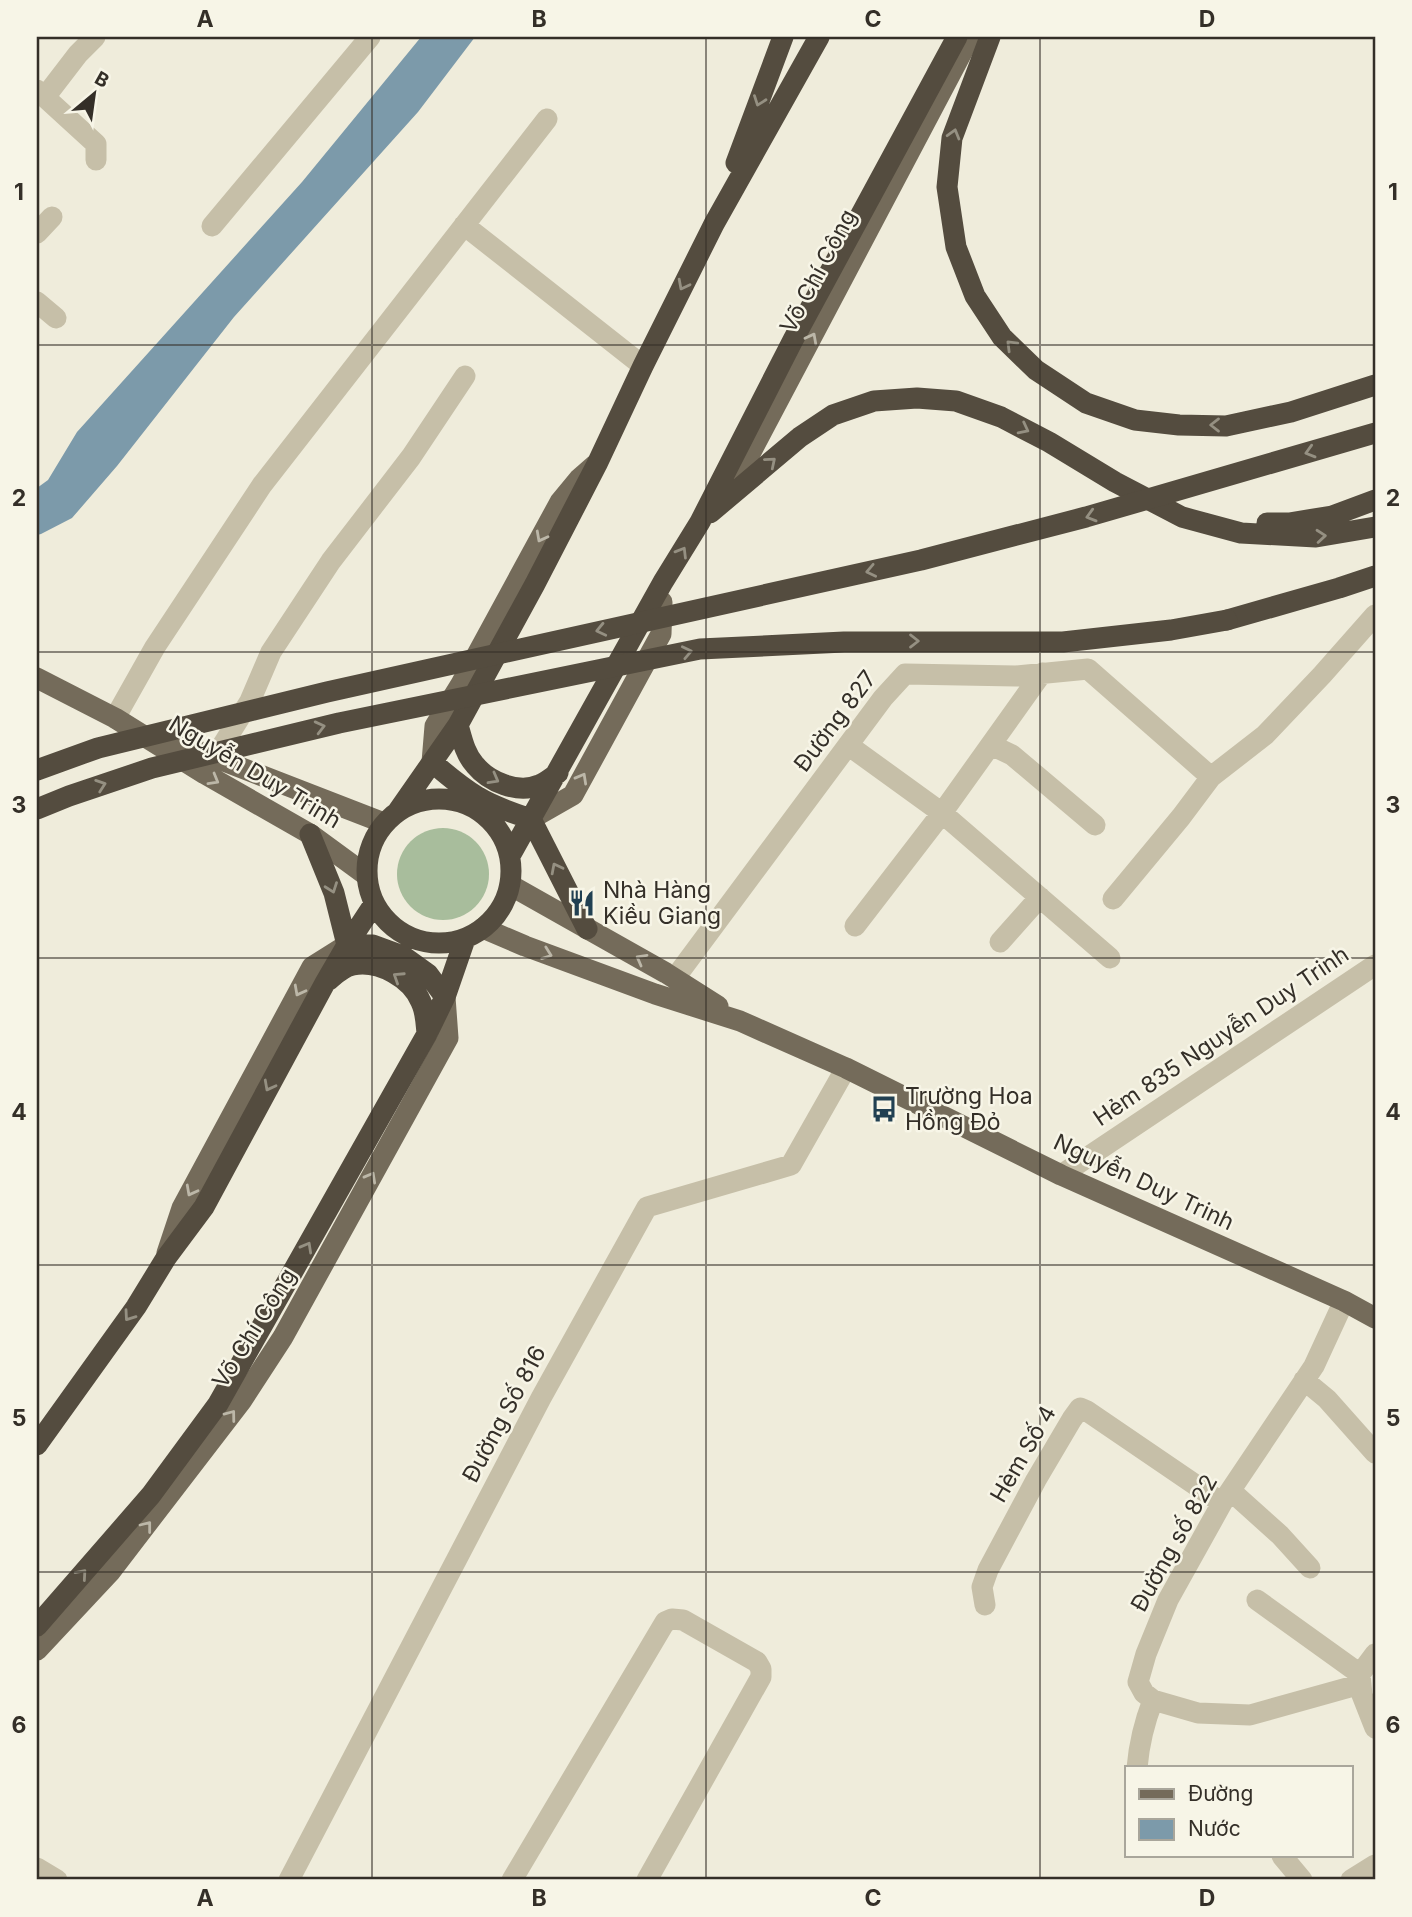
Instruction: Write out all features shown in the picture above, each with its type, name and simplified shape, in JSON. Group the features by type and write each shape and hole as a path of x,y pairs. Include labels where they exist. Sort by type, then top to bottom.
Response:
{"highway":[{"path":"714,224 783,37"},
{"path":"391,817 416,803 436,799 466,805 491,821 510,856 510,885 501,909 474,934 448,943 430,943 413,939 384,919 374,904 366,875 368,856 374,839 458,725 597,464 714,224 810,47 819,37"},
{"name":"Võ Chí Công","path":"510,856 700,522 793,340 957,37"},
{"path":"990,37 952,138 947,187 956,247 975,296 1002,337 1036,370 1086,403 1135,420 1178,425 1226,426 1291,412 1375,385"},
{"path":"700,522 800,438 833,415 874,401 917,398 956,401 1001,417 1182,517 1241,533 1316,537 1375,527"},
{"path":"37,770 97,748 327,692 921,560 1086,517 1375,433"},
{"path":"1182,517 1242,524 1289,523 1332,516 1375,500"},
{"path":"37,809 152,768 339,723 700,649 844,642 1063,642 1171,630 1227,620 1375,576"},
{"path":"458,725 464,748 475,766 495,781 518,789 539,785 558,773"},
{"path":"432,762 479,798 531,819 587,929"},
{"path":"310,834 334,894 347,945"},
{"path":"37,1445 204,1207 325,983 374,904"},
{"name":"Võ Chí Công","path":"37,1626 151,1495 183,1465 427,1034 474,934"},
{"path":"347,945 373,945 403,956 428,974 445,997"},
{"path":"325,983 342,969 352,965 387,970 404,979 421,999 426,1015 427,1034"},
{"path":"37,1421 63,1406"}],"main road":[{"name":"Võ Chí Công","path":"700,522 742,469 971,37"},
{"path":"432,762 435,726 461,684 559,502 597,464"},
{"name":"Võ Chí Công","path":"531,819 573,795 660,634 663,583"},
{"name":"Nguyễn Duy Trinh","path":"37,678 115,718 205,774 310,834 366,875"},
{"name":"Nguyễn Duy Trinh","path":"115,718 215,757 391,817"},
{"name":"Nguyễn Duy Trinh","path":"510,885 675,978 740,1021"},
{"name":"Nguyễn Duy Trinh","path":"474,934 524,946 655,995 740,1021 846,1068 1061,1175 1344,1301 1375,1318"},
{"path":"166,1258 182,1208 312,967 347,945"},
{"name":"Võ Chí Công","path":"37,1650 110,1572 183,1465 242,1400 283,1337 448,1038 445,997"},
{"path":"37,1433 63,1406"}],"street":[{"path":"95,37 41,94 96,144 96,160"},
{"path":"212,226 370,37"},
{"path":"115,718 155,647 262,485 547,119"},
{"path":"37,233 52,217"},
{"path":"464,225 643,366"},
{"path":"37,302 56,318"},
{"path":"215,757 250,701 271,652 331,561 411,457 465,376"},
{"path":"1113,899 1211,777 1265,735 1375,615"},
{"name":"Đường 827","path":"675,978 883,698 905,674 1016,676 1088,669 1211,777"},
{"path":"855,926 942,813 1042,673"},
{"path":"848,745 942,813 1110,958"},
{"path":"991,745 1012,755 1095,825"},
{"path":"1000,942 1040,897"},
{"name":"Hẻm 835 Nguyễn Duy Trinh","path":"1061,1175 1375,965"},
{"name":"Đường Số 816","path":"289,1880 541,1398 647,1207 791,1165 846,1068"},
{"name":"Đường số 822","path":"1153,1700 1144,1693 1138,1682 1146,1654 1168,1600 1226,1497 1314,1366 1344,1301"},
{"path":"1304,1380 1327,1399 1375,1453"},
{"name":"Hèm Số 4","path":"985,1605 982,1587 988,1570 1036,1480 1080,1408 1226,1497"},
{"path":"1226,1497 1280,1535 1310,1568"},
{"path":"1257,1600 1360,1679"},
{"path":"512,1880 665,1622 672,1619 682,1620 757,1662 761,1677 647,1880"},
{"path":"1375,1654 1360,1679 1362,1695 1375,1728"},
{"path":"1137,1766 1144,1723 1153,1700 1198,1713 1250,1715 1360,1679"},
{"path":"1283,1857 1302,1880"},
{"path":"1351,1880 1375,1866"},
{"path":"37,1868 57,1880"}],"green space":[{"path":"443,828 461,831 476,841 486,856 489,874 486,892 476,907 461,917 443,920 425,917 410,907 400,892 397,874 400,856 410,841 425,831"}],"water":[{"path":"421,37 475,37 418,112 234,317 117,466 72,518 37,535 37,488 48,480 77,432 302,182"}],"place":[{"name":"Nhà Hàng Kiều Giang","path":"582,903"},
{"name":"Trường Hoa Hồng Đỏ","path":"884,1109"}]}
